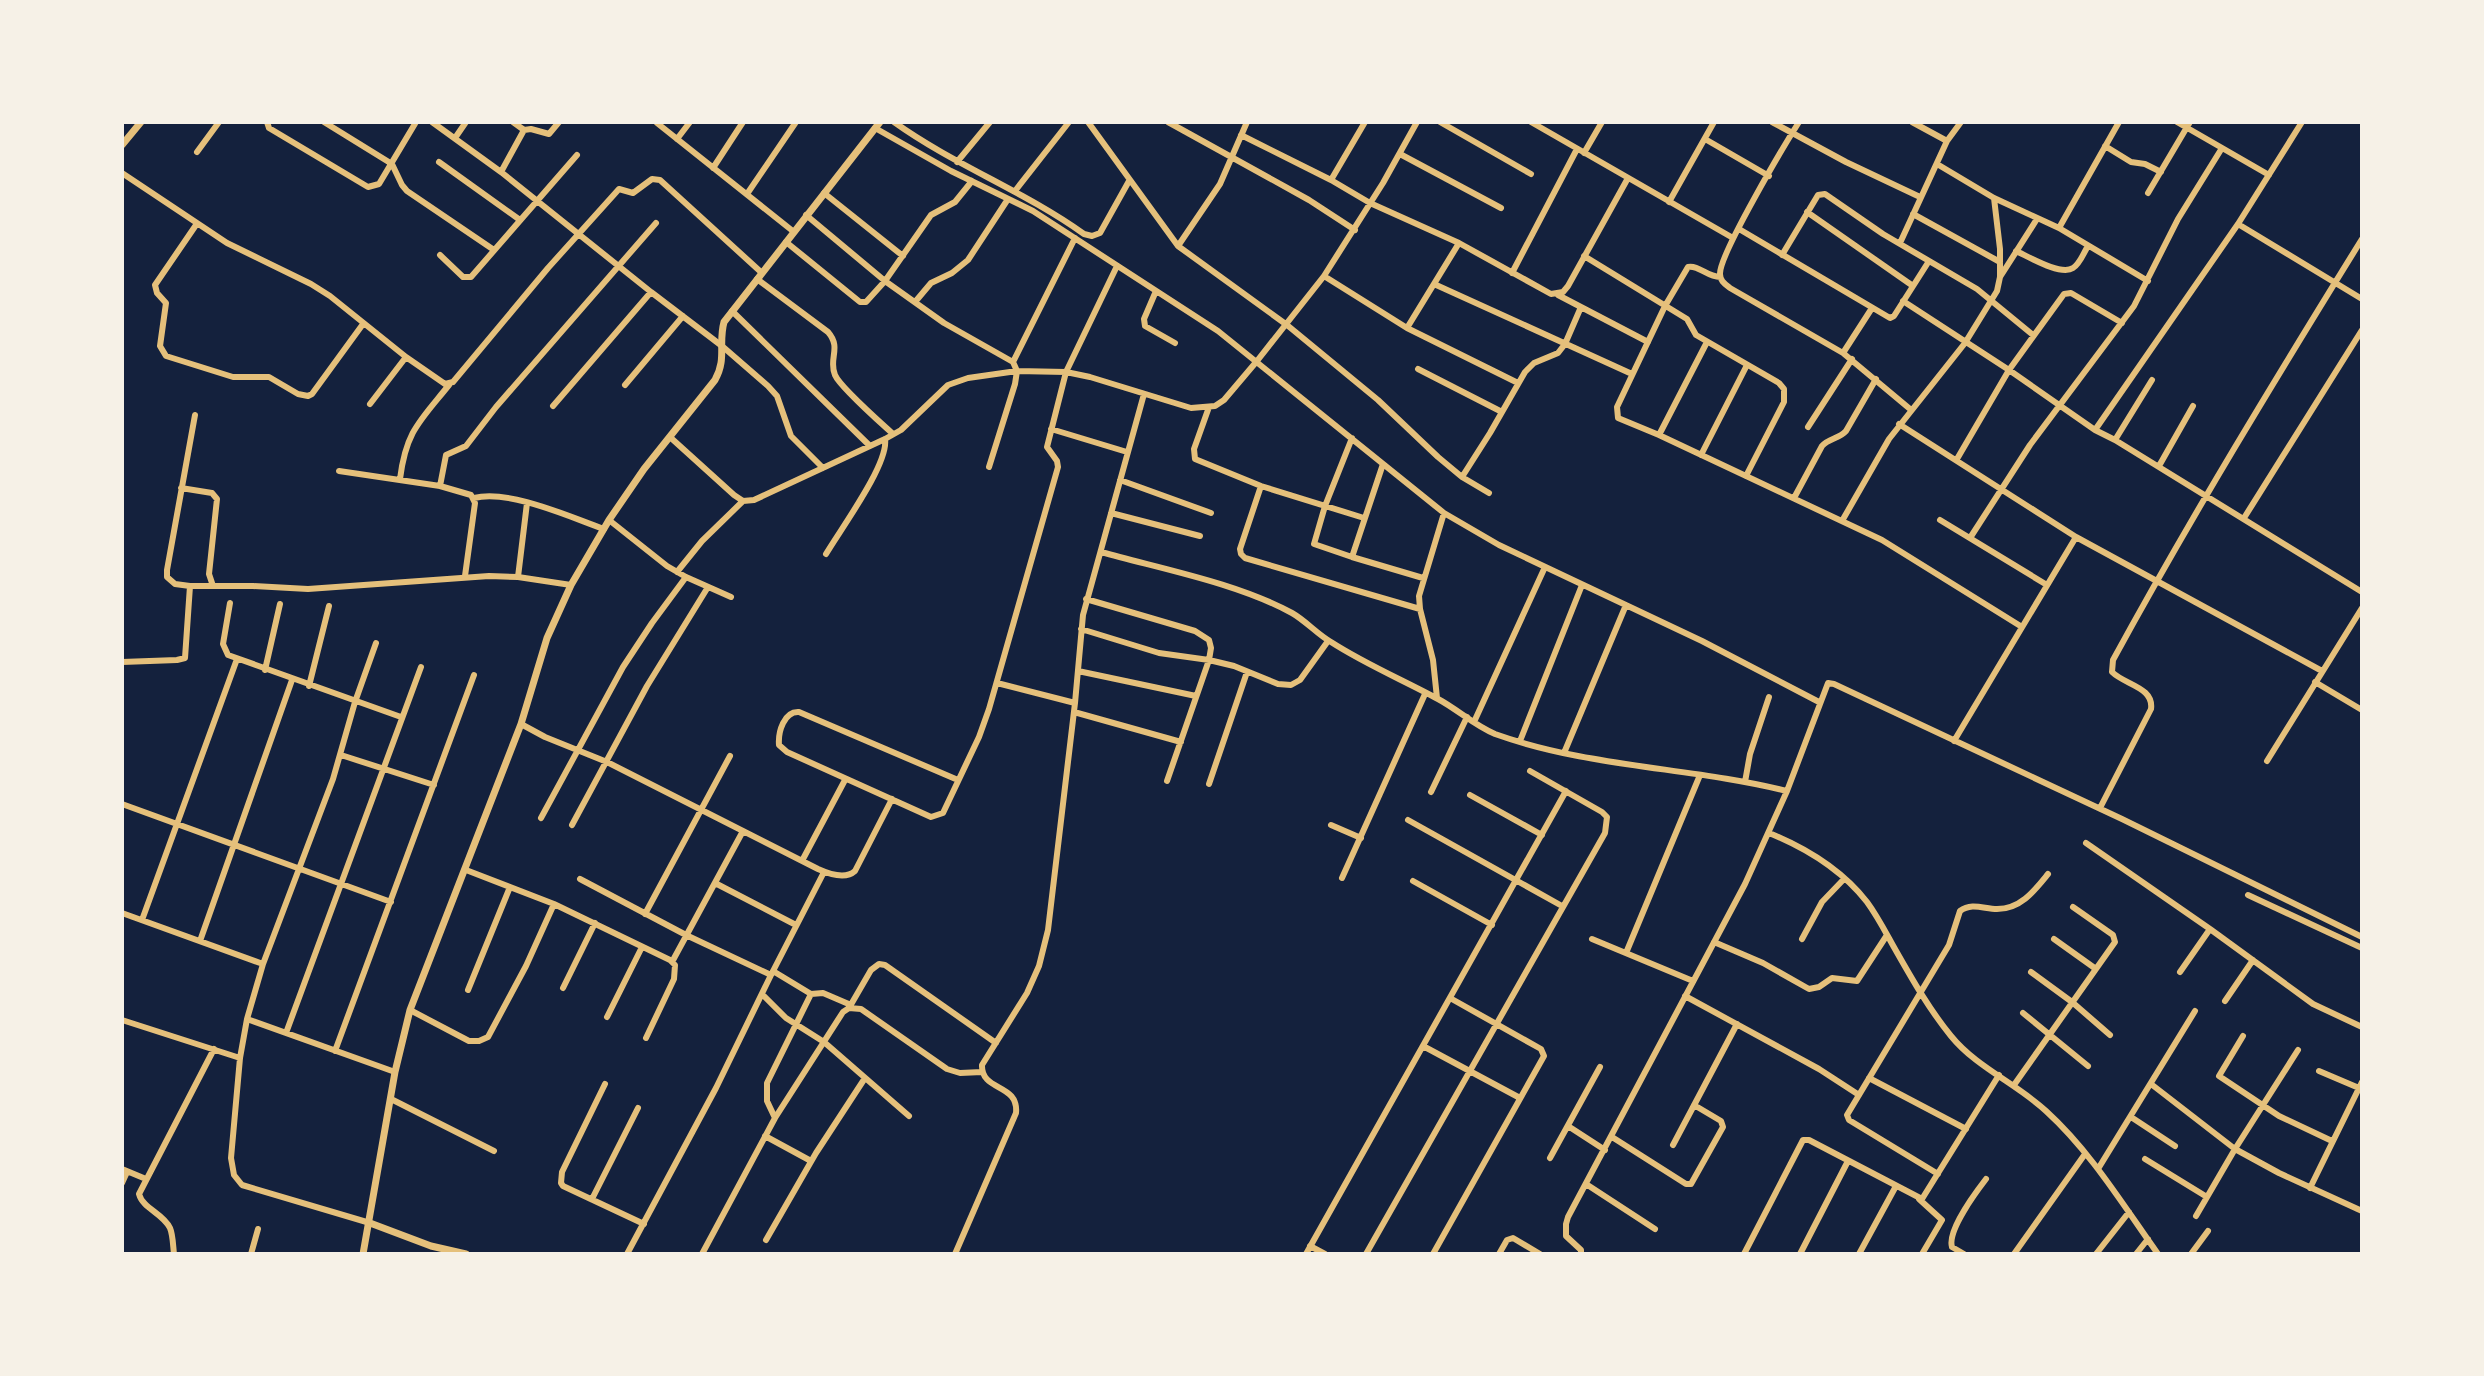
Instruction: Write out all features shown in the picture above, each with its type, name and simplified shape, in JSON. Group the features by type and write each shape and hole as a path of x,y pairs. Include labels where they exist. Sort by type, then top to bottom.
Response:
{"street":[{"path":"122,145 141,122"},
{"path":"197,152 219,122"},
{"path":"267,122 269,128 368,187 379,184 416,122"},
{"path":"324,122 392,164 407,191 494,250"},
{"path":"432,122 501,172 722,346 777,396 791,436 823,468"},
{"path":"455,138 466,122"},
{"path":"513,122 524,130 549,134 559,122"},
{"path":"677,139 690,122"},
{"path":"713,168 743,122"},
{"path":"747,194 796,122"},
{"path":"894,122 957,162 1015,191 1084,234 1092,236 1100,233 1129,181"},
{"path":"957,162 990,122"},
{"path":"1015,191 1069,122"},
{"path":"1088,122 1178,246 1287,325 1378,400 1462,477 1489,493"},
{"path":"1168,122 1309,200 1355,230"},
{"path":"1178,246 1233,159 1247,122"},
{"path":"1331,180 1365,122"},
{"path":"677,572 702,541 743,501 765,497 885,439 901,430 948,385 968,378 1017,371 1066,372 1191,408 1209,407 1224,400 1324,276 1355,230 1417,122"},
{"path":"1440,122 1531,174"},
{"path":"1531,122 1733,238"},
{"path":"1512,273 1581,151 1602,122"},
{"path":"1669,202 1714,122"},
{"path":"1772,122 1920,197"},
{"path":"1799,122 1733,238 1720,277 1730,288 1852,359 1910,409"},
{"path":"1912,122 1947,141"},
{"path":"1900,243 1947,141 1961,122"},
{"path":"2059,228 2119,122"},
{"path":"2177,122 2188,125 2269,175"},
{"path":"2095,430 2238,224 2302,122"},
{"path":"657,123 794,232"},
{"path":"363,1254 395,1072 410,1010 521,724 547,638 571,585 609,520 644,469 715,380 721,369 724,322 878,124 972,181 1033,211 1260,359 1444,513 1477,533 1702,641 1819,702"},
{"path":"2148,193 2188,125"},
{"path":"501,172 524,130"},
{"path":"1241,135 1370,203 1459,243 1551,294 1648,342"},
{"path":"1705,139 1769,176"},
{"path":"2105,146 2131,162 2145,164 2161,172"},
{"path":"1970,538 2058,406 2122,323 2148,281 2178,219 2222,148"},
{"path":"1400,154 1501,208"},
{"path":"440,255 467,278 577,155"},
{"path":"439,162 520,220"},
{"path":"1937,164 1994,198 2059,228 2148,281"},
{"path":"125,175 196,225 330,296 406,357 440,382 449,384"},
{"path":"400,479 411,434 449,384 617,190 623,188 636,192 656,178 700,215 759,276 828,332 834,339 836,349 833,365 836,378 893,434"},
{"path":"1558,295 1568,286 1628,178"},
{"path":"786,242 860,302 866,302 885,281 931,215 955,202 972,181"},
{"path":"824,193 903,256"},
{"path":"1782,255 1818,195 1825,194 1883,234 1992,300 2033,335"},
{"path":"1994,198 2000,277"},
{"path":"915,302 931,283 952,273 968,260 1008,199"},
{"path":"1807,212 1913,286"},
{"path":"1913,214 2000,262"},
{"path":"806,215 885,281 944,323 1013,362 1017,371 1015,384 989,467"},
{"path":"1842,521 1899,424 1965,343 1992,300 2000,277 2037,219"},
{"path":"440,486 446,455 466,446 496,407 656,223"},
{"path":"2238,224 2362,299"},
{"path":"196,225 155,285 157,293 166,303 160,346 166,356 233,377 269,377 298,394 308,396 363,324"},
{"path":"1739,229 1890,318 1929,261"},
{"path":"1013,362 1075,238"},
{"path":"2100,808 2151,709 2151,698 2147,693 2116,677 2111,666 2156,581 2362,239"},
{"path":"1407,328 1459,243"},
{"path":"2016,251 2066,271 2073,268 2088,246"},
{"path":"1584,256 1687,319 1696,335 1779,383 1786,395 1784,402 1746,476"},
{"path":"958,780 799,712 790,712 779,735 782,748 845,780 931,817 943,813 979,737 997,683 1058,467 1047,447 1066,372 1117,266"},
{"path":"1720,277 1709,275 1694,266 1688,267 1632,374 1617,407 1618,418 1794,498 1905,553 2022,627"},
{"path":"1324,276 1407,328 1518,383"},
{"path":"1434,284 1632,374"},
{"path":"1156,291 1144,319 1145,326 1175,343"},
{"path":"553,406 651,292"},
{"path":"1957,459 2009,370 2064,294 2069,292 2122,323"},
{"path":"1903,301 2095,430 2159,466 2362,592"},
{"path":"1462,477 1525,372 1534,363 1558,353 1581,307"},
{"path":"1843,353 1872,308"},
{"path":"732,311 870,446"},
{"path":"625,385 683,316"},
{"path":"2244,518 2362,330"},
{"path":"1659,435 1707,342"},
{"path":"370,404 406,357"},
{"path":"1808,427 1852,359"},
{"path":"1701,455 1747,365"},
{"path":"1418,369 1502,412"},
{"path":"1794,498 1822,446 1826,441 1842,436 1876,379"},
{"path":"2115,440 2152,380"},
{"path":"955,1254 1016,1113 1015,1099 985,1079 982,1072 985,1058 1027,993 1039,966 1048,930 1086,599 1144,394"},
{"path":"2159,466 2193,406"},
{"path":"1209,407 1194,449 1195,459 1261,486 1364,518"},
{"path":"195,415 167,577 175,584 343,588 465,576 518,577 571,585"},
{"path":"1899,424 2076,537 2322,671"},
{"path":"1051,429 1127,452"},
{"path":"671,438 743,501"},
{"path":"1352,438 1325,506 1314,544 1423,578"},
{"path":"826,554 879,467 886,451 885,439"},
{"path":"1352,557 1383,464"},
{"path":"339,471 440,486 474,498 501,496 604,529"},
{"path":"1120,480 1211,513"},
{"path":"1261,486 1240,549 1245,558 1420,609"},
{"path":"181,488 212,493 217,499 209,574 213,586"},
{"path":"465,576 474,498"},
{"path":"518,577 527,503"},
{"path":"1111,513 1200,536"},
{"path":"1437,698 1433,660 1419,596 1444,513"},
{"path":"609,520 651,556 686,577 731,597"},
{"path":"1940,520 2047,585"},
{"path":"1954,741 2076,537"},
{"path":"1101,552 1263,599 1302,620 1328,641 1437,698 1493,733 1601,761 1787,791"},
{"path":"1474,722 1545,567"},
{"path":"541,818 637,645 686,577"},
{"path":"1520,741 1582,585"},
{"path":"122,662 185,658 190,586"},
{"path":"572,825 662,659 708,587"},
{"path":"1086,599 1195,631 1209,640 1209,660 1167,781"},
{"path":"230,603 223,644 228,655 401,717"},
{"path":"265,670 280,604"},
{"path":"1564,753 1626,605"},
{"path":"309,686 329,606"},
{"path":"2267,761 2362,608"},
{"path":"1081,629 1159,653 1209,660 1278,684 1291,685 1300,680 1328,641"},
{"path":"376,643 355,702 341,755 263,964 247,1019 240,1058 231,1158 234,1175 242,1185 370,1223 431,1246 466,1254"},
{"path":"142,920 237,659"},
{"path":"286,1033 421,667"},
{"path":"1078,671 1196,696"},
{"path":"1209,784 1247,672"},
{"path":"335,1051 474,675"},
{"path":"200,941 292,680"},
{"path":"2315,682 2362,710"},
{"path":"997,683 1075,703"},
{"path":"1581,1254 1581,1250 1566,1236 1566,1224 1769,833 1828,683 2100,808 2362,937"},
{"path":"1342,878 1425,694"},
{"path":"1745,782 1750,754 1769,697"},
{"path":"1074,712 1181,742"},
{"path":"1431,792 1467,717"},
{"path":"521,724 607,762 824,872 845,875 855,871 892,799"},
{"path":"341,755 434,785"},
{"path":"645,914 730,756"},
{"path":"1366,1254 1607,825 1607,817 1602,812 1530,771"},
{"path":"1626,953 1700,775"},
{"path":"803,859 845,780"},
{"path":"1306,1254 1566,791"},
{"path":"1470,795 1542,835"},
{"path":"122,804 391,902"},
{"path":"1408,820 1562,906"},
{"path":"1331,825 1361,838"},
{"path":"672,962 743,831"},
{"path":"1769,833 1817,857 1866,901 1921,995 1958,1044 2045,1110 2098,1169 2158,1254"},
{"path":"2086,843 2313,1004 2362,1027"},
{"path":"466,870 554,904 672,962 676,972 674,979 646,1038"},
{"path":"627,1254 716,1088 824,872"},
{"path":"1938,1174 1847,1119 1847,1115 1954,937 1960,911 1972,906 2009,907 2032,893 2048,874"},
{"path":"580,879 686,935 811,994 823,993 850,1007 861,1009 947,1069 960,1073 982,1072"},
{"path":"1802,939 1822,902 1844,879"},
{"path":"1413,881 1492,925"},
{"path":"715,883 796,925"},
{"path":"468,990 510,887"},
{"path":"2248,895 2362,948"},
{"path":"410,1010 469,1041 488,1037 526,966 554,904"},
{"path":"2014,1085 2115,942 2115,938 2073,907"},
{"path":"122,913 263,964"},
{"path":"563,988 595,923"},
{"path":"2180,972 2210,929"},
{"path":"1714,942 1740,951 1814,989 1832,978 1857,981 1887,935"},
{"path":"1592,939 1693,981"},
{"path":"2054,939 2096,969"},
{"path":"607,1017 642,947"},
{"path":"2225,1001 2253,960"},
{"path":"702,1254 775,1118 843,1012 850,1007 871,970 879,964 885,965 996,1043"},
{"path":"2031,972 2110,1035"},
{"path":"775,1118 767,1101 767,1083 811,994"},
{"path":"763,995 797,1026 824,1042 909,1116"},
{"path":"1685,996 1819,1069 1859,1095"},
{"path":"1433,1254 1544,1056 1544,1052 1450,998"},
{"path":"2098,1169 2195,1011"},
{"path":"2023,1013 2088,1066"},
{"path":"247,1019 395,1072"},
{"path":"122,1020 240,1058"},
{"path":"1673,1145 1737,1024"},
{"path":"2243,1036 2219,1076 2279,1116 2332,1141"},
{"path":"1423,1046 1520,1098"},
{"path":"174,1254 169,1227 163,1218 139,1199 146,1179 214,1049"},
{"path":"2196,1216 2298,1050"},
{"path":"1550,1158 1600,1067"},
{"path":"2310,1188 2360,1085 2319,1071"},
{"path":"1919,1199 1924,1197 1999,1075"},
{"path":"766,1240 811,1161 865,1078"},
{"path":"1869,1078 1966,1129"},
{"path":"605,1084 560,1178 563,1186 644,1224"},
{"path":"2151,1084 2235,1149 2362,1211"},
{"path":"391,1099 494,1151"},
{"path":"1612,1137 1686,1184 1691,1184 1723,1127 1721,1121 1694,1105"},
{"path":"592,1199 638,1108"},
{"path":"2131,1117 2175,1146"},
{"path":"1568,1126 1605,1150"},
{"path":"765,1136 811,1161"},
{"path":"1754,1254 1745,1252 1803,1140 1809,1140 1919,1199 1942,1220 1922,1254"},
{"path":"2014,1254 2085,1154"},
{"path":"2145,1159 2207,1197"},
{"path":"1800,1254 1848,1161"},
{"path":"122,1183 124,1170 146,1179"},
{"path":"1964,1254 1952,1247 1950,1242 1970,1201 1986,1179"},
{"path":"1586,1184 1655,1229"},
{"path":"1859,1254 1896,1186"},
{"path":"2096,1254 2129,1212"},
{"path":"251,1254 258,1229"},
{"path":"2191,1254 2208,1231"},
{"path":"1499,1254 1507,1240 1513,1238 1540,1254"},
{"path":"2136,1254 2148,1239"},
{"path":"1310,1246 1325,1254"}]}
